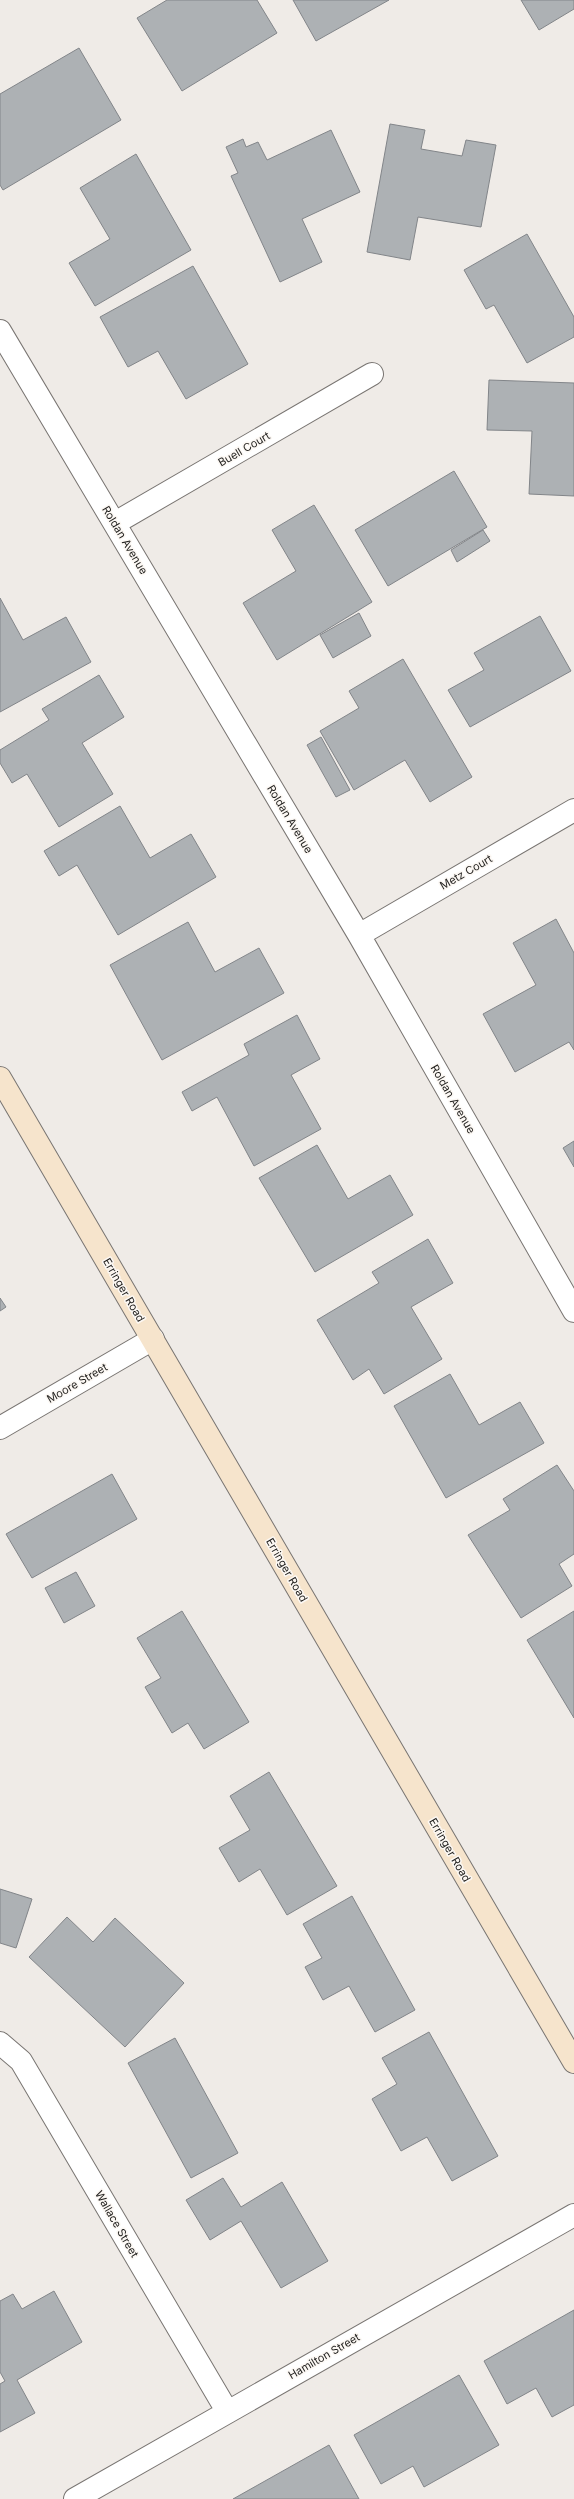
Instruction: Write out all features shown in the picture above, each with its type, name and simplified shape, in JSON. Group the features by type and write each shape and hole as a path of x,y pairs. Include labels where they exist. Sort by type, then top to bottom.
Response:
{"main road":[{"name":"Erringer Road","path":"0,1078 574,2062"}],"street":[{"name":"Roldan Avenue","path":"0,331 359,935 574,1311"},
{"name":"Buell Court","path":"115,523 372,374"},
{"name":"Metz Court","path":"359,935 574,810"},
{"name":"Moore Street","path":"0,1428 153,1339"},
{"name":"Wallace Street","path":"0,2043 21,2061 227,2411"},
{"name":"Hamilton Street","path":"75,2499 227,2411 574,2215"}],"building":[{"path":"167,0 257,0 277,33 182,91 137,18"},
{"path":"293,0 389,0 316,41"},
{"path":"521,0 574,0 574,9 539,30"},
{"path":"79,48 121,120 3,190 0,185 0,94"},
{"path":"390,124 425,130 421,149 462,156 466,140 496,145 481,227 418,217 410,260 367,252"},
{"path":"331,130 360,192 302,219 322,262 280,282 231,176 238,173 226,147 243,139 246,147 258,142 267,160"},
{"path":"136,154 191,250 95,306 69,263 110,239 80,188"},
{"path":"527,234 574,317 574,337 527,363 494,305 486,309 464,270"},
{"path":"193,266 248,364 186,399 158,351 128,367 100,317"},
{"path":"489,380 574,383 574,496 529,494 532,431 487,430"},
{"path":"454,471 487,527 388,586 355,530"},
{"path":"314,505 372,602 277,660 243,603 296,571 272,530"},
{"path":"483,530 490,541 457,562 451,550"},
{"path":"0,598 23,640 66,617 91,662 0,712"},
{"path":"359,613 371,636 333,658 320,635"},
{"path":"540,616 571,671 470,727 448,690 484,670 474,653"},
{"path":"403,659 472,777 430,802 405,760 354,790 320,731 359,708 349,691"},
{"path":"99,675 124,717 82,743 113,794 59,827 27,774 12,783 0,763 0,750 49,720 42,709"},
{"path":"321,737 350,790 336,797 307,745"},
{"path":"120,806 150,858 191,834 216,877 118,935 77,865 59,876 44,851"},
{"path":"556,919 574,953 574,1050 569,1042 515,1072 483,1014 536,985 513,943"},
{"path":"188,922 215,972 259,948 284,993 162,1060 110,965"},
{"path":"297,1015 320,1059 291,1075 321,1129 254,1166 217,1097 192,1111 182,1092 249,1055 244,1044"},
{"path":"574,1141 574,1167 563,1148"},
{"path":"317,1145 348,1199 390,1175 413,1215 315,1272 259,1178"},
{"path":"428,1239 453,1283 411,1307 442,1359 384,1394 369,1369 353,1380 317,1320 379,1283 372,1272"},
{"path":"0,1298 6,1307 0,1311"},
{"path":"450,1374 479,1425 520,1402 544,1443 446,1498 394,1406"},
{"path":"557,1465 574,1491 574,1554 559,1564 572,1586 521,1618 468,1535 510,1510 503,1499"},
{"path":"112,1474 137,1519 32,1578 6,1534"},
{"path":"76,1572 95,1606 64,1623 45,1588"},
{"path":"182,1611 249,1722 204,1749 188,1723 172,1733 145,1687 161,1678 137,1638"},
{"path":"574,1611 574,1718 527,1640"},
{"path":"269,1772 337,1886 287,1915 260,1869 239,1882 219,1848 250,1830 230,1796"},
{"path":"0,1889 32,1899 16,1948 0,1943"},
{"path":"352,1896 415,2010 375,2032 349,1986 323,2000 305,1967 322,1958 303,1924"},
{"path":"67,1917 93,1942 115,1918 184,1983 125,2047 29,1957"},
{"path":"429,2032 498,2156 452,2181 427,2137 401,2151 372,2099 397,2084 382,2058"},
{"path":"175,2038 238,2153 191,2178 128,2063"},
{"path":"223,2178 241,2207 282,2182 328,2261 281,2288 241,2221 210,2240 186,2200"},
{"path":"54,2291 82,2342 17,2380 35,2413 0,2432 0,2384 5,2381 0,2372 0,2301 13,2294 22,2309"},
{"path":"574,2310 574,2405 552,2417 536,2388 507,2404 484,2361"},
{"path":"459,2375 499,2445 424,2487 413,2466 381,2484 354,2435"},
{"path":"329,2445 359,2499 233,2499"}]}
